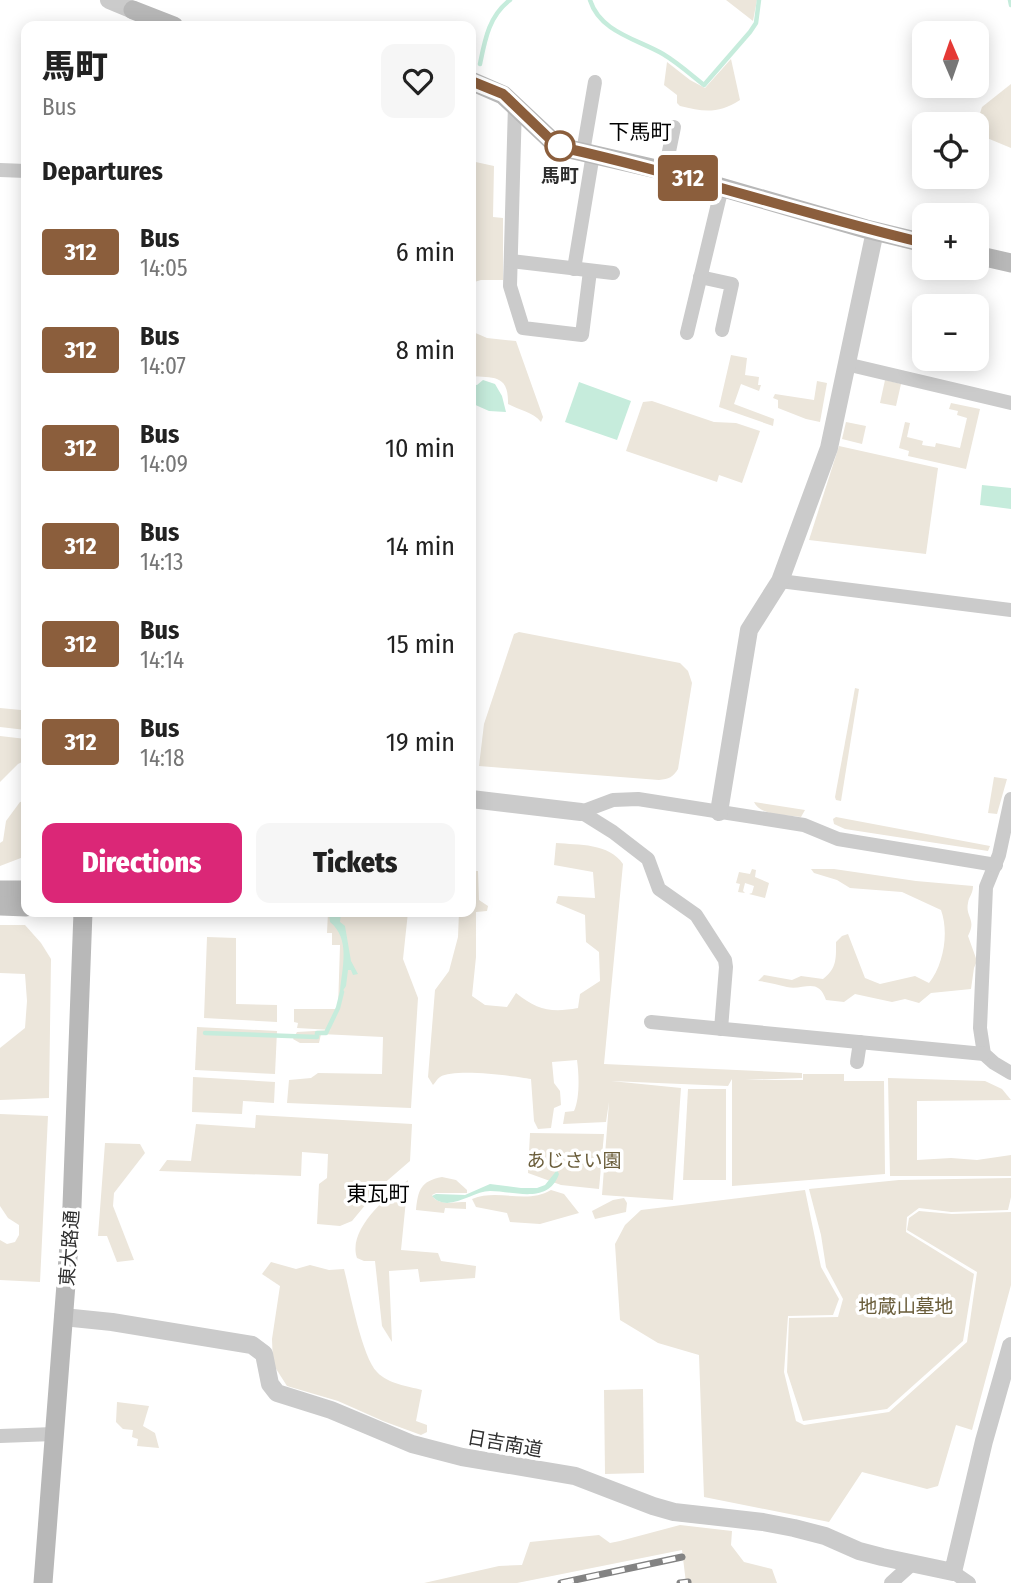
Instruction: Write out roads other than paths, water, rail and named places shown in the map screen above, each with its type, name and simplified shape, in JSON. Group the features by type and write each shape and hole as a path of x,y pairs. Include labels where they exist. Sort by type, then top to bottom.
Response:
{"main road":[{"path":"133,12 159,21"},
{"path":"476,82 491,88 515,104 556,144 912,240"},
{"path":"989,258 1011,263"},
{"path":"0,890 21,890"},
{"path":"0,906 21,907"},
{"name":"東大路通","path":"43,1583 72,1206 83,917"}],"street":[{"path":"109,0 133,12"},
{"path":"574,269 595,82"},
{"path":"515,104 510,286 523,328 582,335 590,271"},
{"path":"664,171 674,127"},
{"path":"0,170 21,171"},
{"path":"687,333 722,187"},
{"path":"719,812 749,630 780,581 829,448 875,231"},
{"path":"511,261 613,273"},
{"path":"700,277 732,284 722,330"},
{"path":"846,364 1011,403"},
{"path":"780,581 1011,610"},
{"path":"581,812 605,802 631,798 804,825 838,839 996,865"},
{"path":"476,800 581,812 648,859 660,889 696,915 725,960 721,1029"},
{"path":"1011,800 1008,830 986,887 980,1028 984,1054 993,1063 1011,1073"},
{"path":"651,1022 984,1054"},
{"path":"858,1062 860,1042"},
{"name":"日吉南道","path":"63,1317 112,1322 252,1345 264,1354 270,1384 277,1393 331,1410 412,1444 462,1457 575,1476 653,1507 674,1512 763,1522 815,1533 859,1551 953,1572 969,1583"},
{"path":"953,1572 984,1441 1011,1346"},
{"path":"0,1436 54,1434"},
{"path":"891,1583 912,1564"}],"waterway":[{"path":"480,64 493,21 510,0"},
{"path":"590,0 595,11 611,27 663,54 704,85 756,23 759,0"},
{"path":"1010,0 1011,5"},
{"path":"205,1033 317,1037 317,1033 326,1033 342,992"}],"railway":[{"path":"561,1583 682,1557"},
{"path":"680,1583 688,1582"}],"place":[{"name":"馬町","path":"560,146"}],"district":[{"name":"下馬町","path":"640,132"},
{"name":"東瓦町","path":"378,1194"}],"park label":[{"name":"あじさい園","path":"574,1160"},
{"name":"地蔵山墓地","path":"906,1306"}]}
